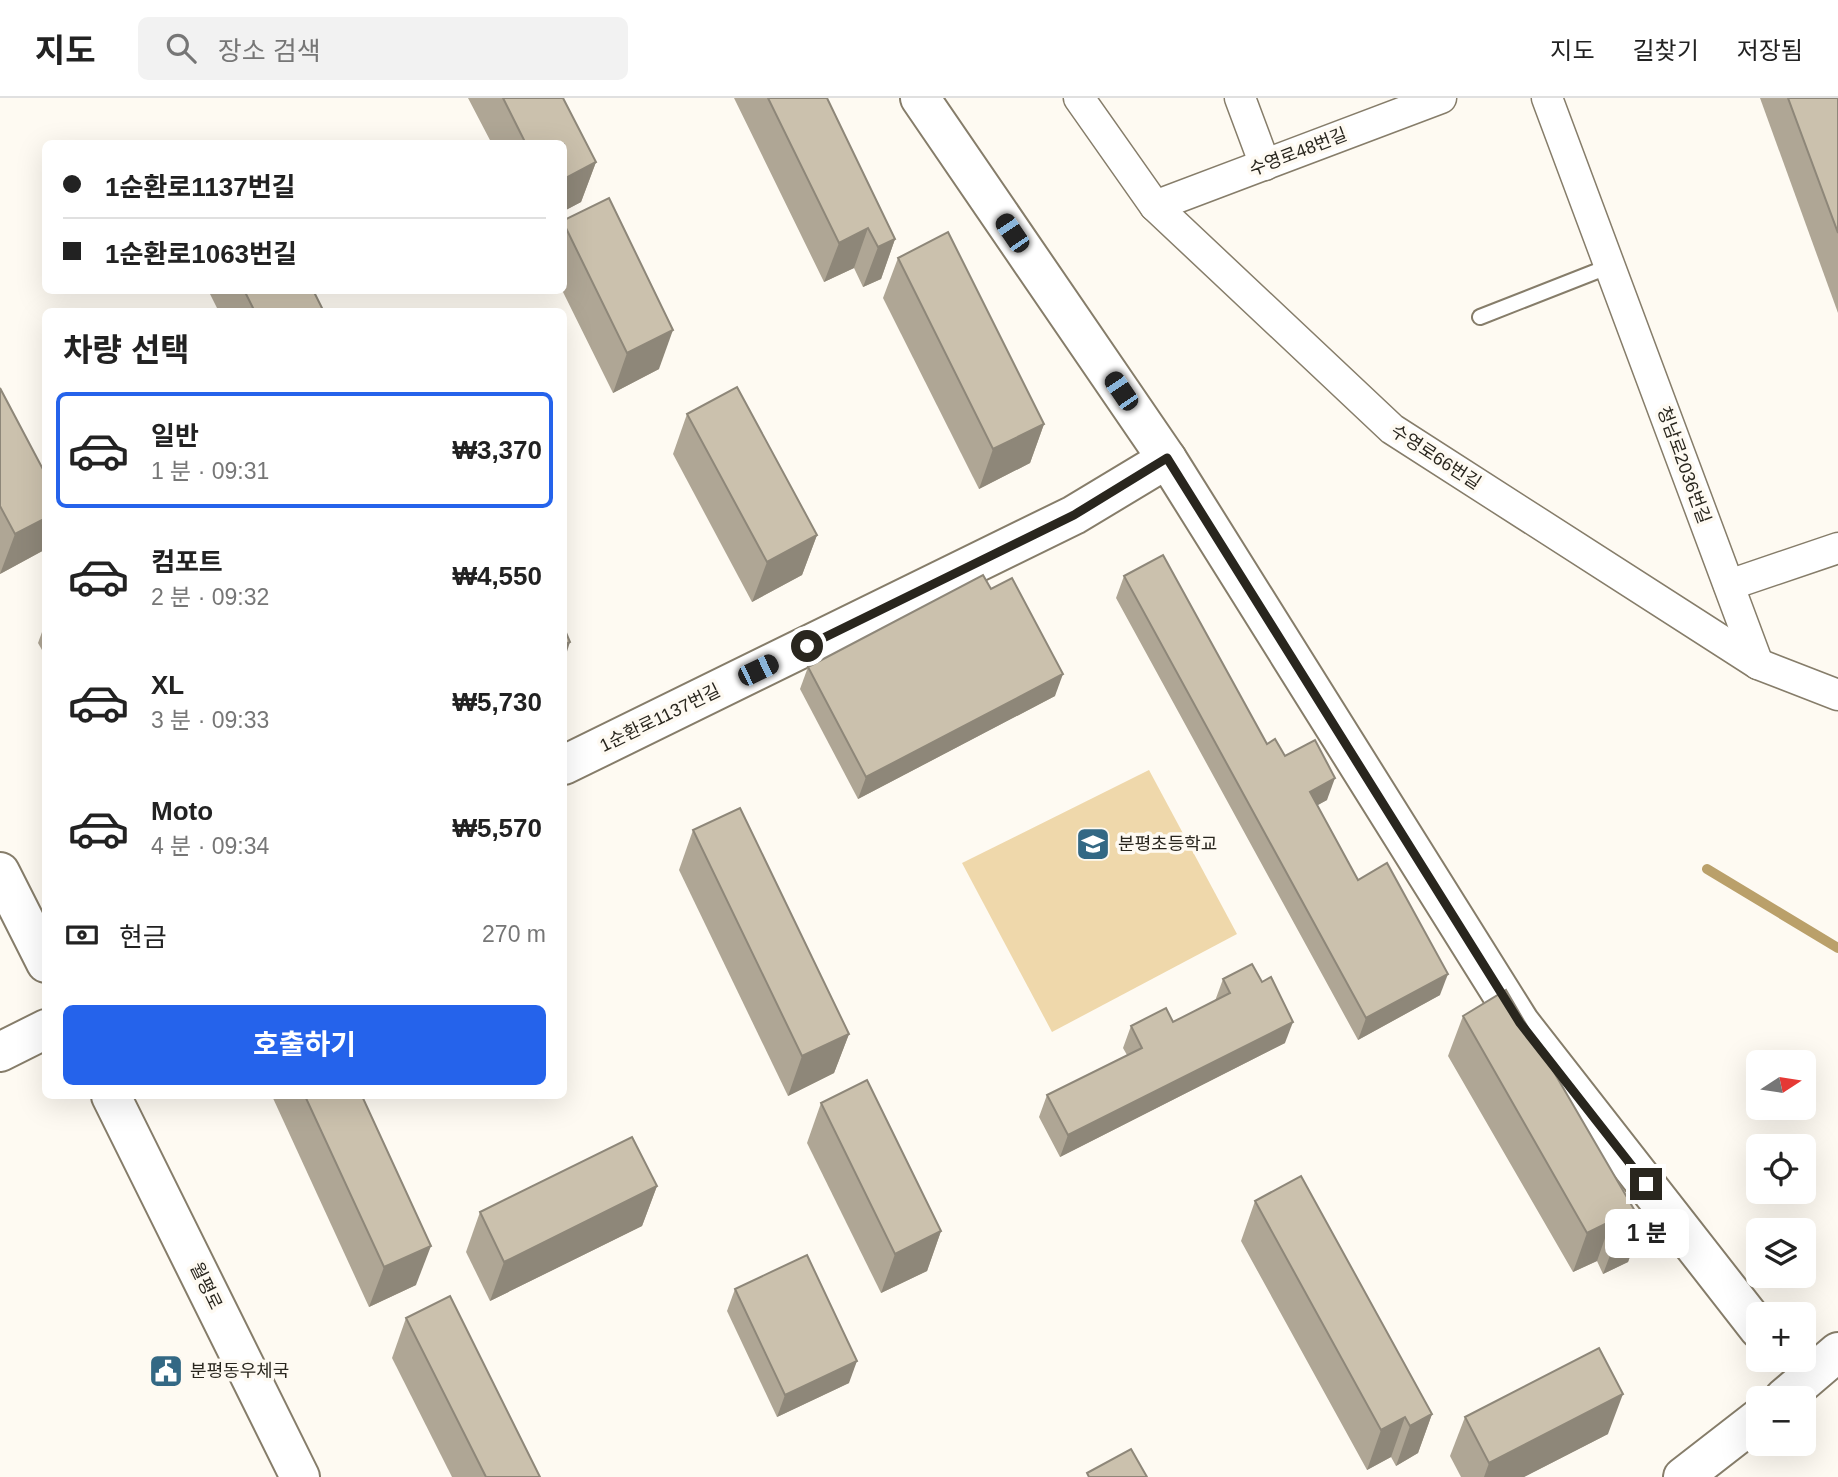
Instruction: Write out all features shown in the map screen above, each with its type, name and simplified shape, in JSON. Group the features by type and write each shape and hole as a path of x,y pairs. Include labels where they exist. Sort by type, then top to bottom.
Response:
{"street":[{"path":"920,98 1167,458 1520,1023 1746,1312"},
{"name":"수영로66번길","path":"1079,98 1155,206 1392,429 1758,664 1838,695"},
{"path":"1240,98 1265,165"},
{"name":"수영로48번길","path":"1155,206 1441,98"},
{"name":"청남로2036번길","path":"1548,98 1758,664"},
{"name":"1순환로1137번길","path":"567,764 1074,515 1167,458"},
{"path":"1729,585 1838,548"},
{"path":"0,873 42,955"},
{"path":"0,1052 42,1031"},
{"name":"월평로","path":"112,1099 300,1477"},
{"path":"1790,1381 1838,1352"},
{"path":"1683,1477 1746,1428"}],"lane":[{"path":"1480,317 1610,266"}],"shaded area":[{"path":"1149,770 1237,934 1052,1032 962,863"}],"building":[{"path":"503,98 563,98 596,162 567,177 567,140 524,140"},
{"path":"768,98 827,98 895,239 878,247 868,228 839,243"},
{"path":"1788,98 1838,98 1838,233"},
{"path":"609,198 673,330 627,353 567,230 567,219"},
{"path":"948,232 1044,424 993,449 898,258"},
{"path":"246,294 315,294 322,308 253,308"},
{"path":"737,387 817,535 767,562 687,414"},
{"path":"0,388 42,467 42,520 15,534 0,506"},
{"path":"1163,555 1267,744 1275,739 1285,756 1315,740 1335,778 1310,792 1358,880 1387,863 1448,974 1366,1018 1124,576"},
{"path":"983,575 991,589 1012,578 1063,674 866,777 808,667"},
{"path":"740,808 849,1034 802,1056 693,830"},
{"path":"1252,964 1262,982 1271,977 1293,1022 1068,1135 1047,1095 1142,1048 1131,1026 1166,1008 1173,1022 1230,993 1223,979"},
{"path":"1506,990 1642,1223 1618,1234 1611,1221 1587,1233 1463,1016"},
{"path":"867,1080 941,1231 895,1254 821,1103"},
{"path":"306,1099 363,1099 431,1246 384,1267"},
{"path":"632,1137 657,1186 504,1262 480,1212"},
{"path":"1301,1176 1432,1414 1410,1426 1405,1417 1381,1430 1255,1201"},
{"path":"807,1255 857,1361 785,1395 735,1289"},
{"path":"450,1296 540,1477 486,1477 406,1318"},
{"path":"1599,1348 1623,1394 1489,1463 1465,1417"},
{"path":"1131,1449 1147,1477 1089,1477 1087,1473"}],"waterway":[{"path":"1707,869 1838,948"}],"place":[{"name":"분평초등학교","path":"1093,844"},
{"name":"분평동우체국","path":"166,1371"}],"route":[{"path":"807,646 1074,515 1167,458 1520,1023 1646,1184"}]}
